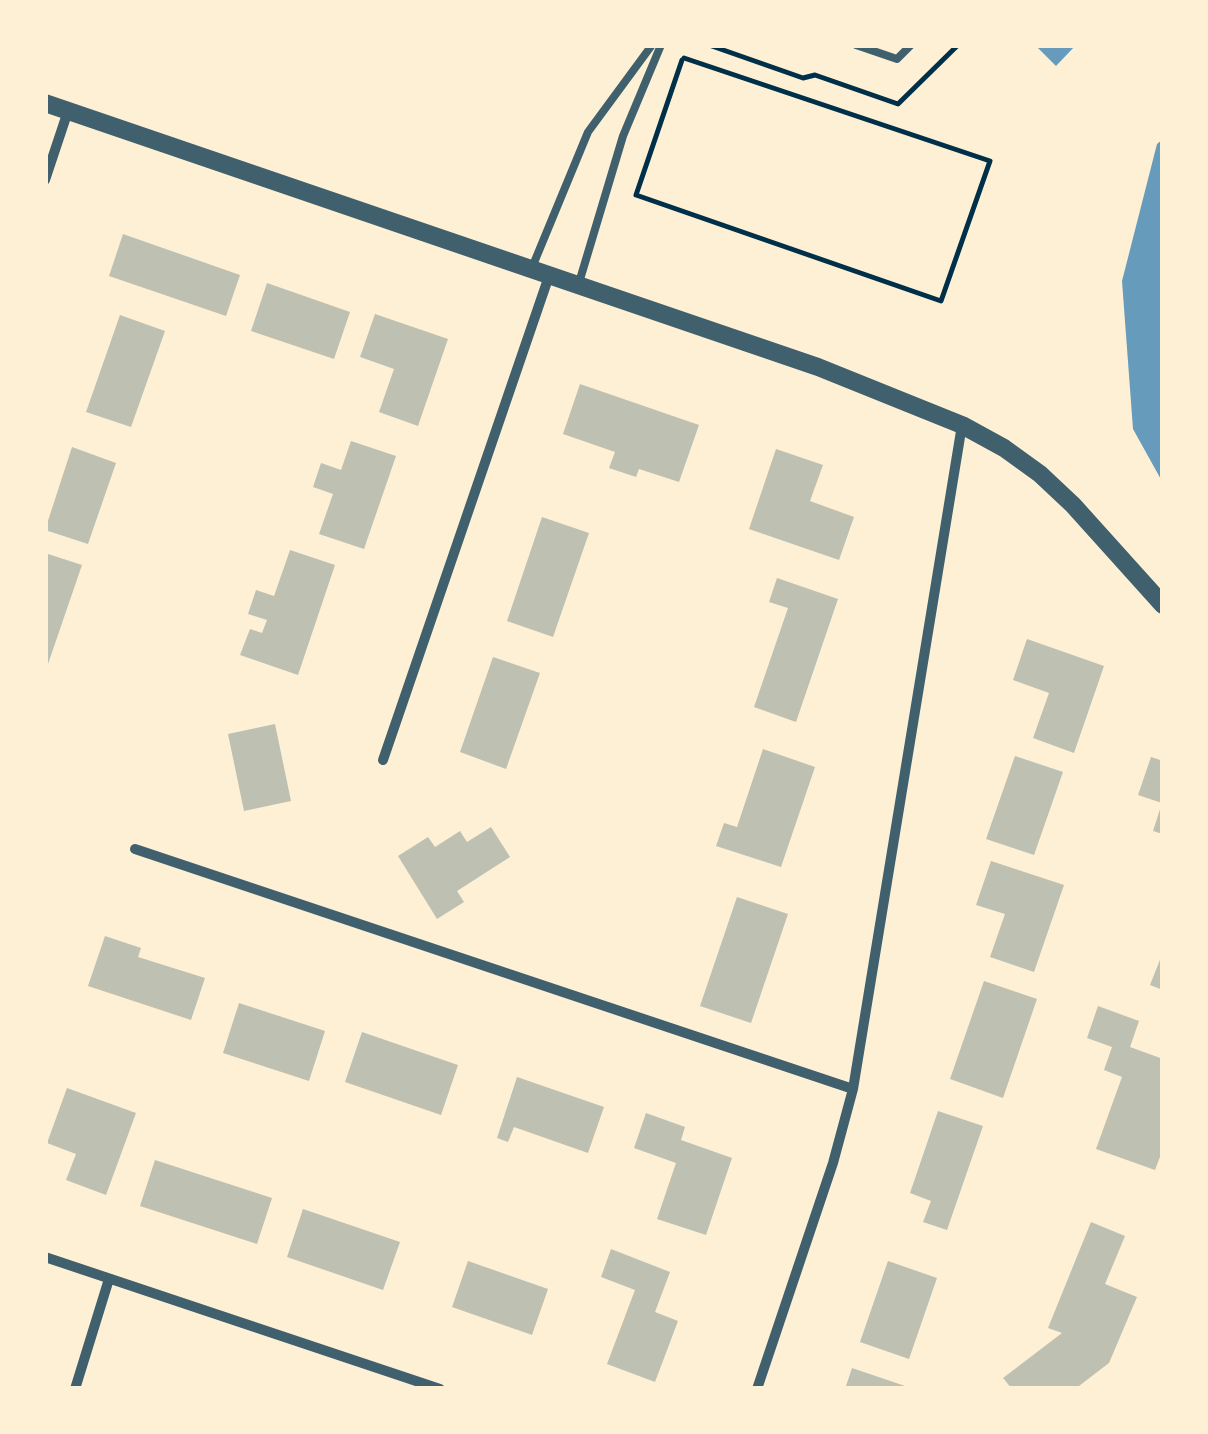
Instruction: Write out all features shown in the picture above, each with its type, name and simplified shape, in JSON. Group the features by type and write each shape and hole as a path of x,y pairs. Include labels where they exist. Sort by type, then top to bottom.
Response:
{"street":[{"path":"45,104 818,367 962,425 1040,474 1163,605"},
{"path":"45,180 68,111"},
{"path":"384,760 540,273"},
{"path":"757,1389 816,1216 853,1090 962,425"},
{"path":"135,848 853,1090"},
{"path":"45,1257 440,1389"},
{"path":"75,1389 110,1279"}],"lane":[{"path":"540,273 588,132 652,45"},
{"path":"578,286 623,136 662,45"},
{"path":"856,45 897,59 910,45"}],"path":[{"path":"708,45 803,78 816,75 898,104 958,45"},
{"path":"683,59 990,162 942,301 636,195 683,59"}],"water":[{"path":"1035,45 1076,45 1056,66"},
{"path":"1163,139 1163,483 1133,429 1122,281 1157,144"}],"building":[{"path":"123,234 240,275 226,316 109,276"},
{"path":"267,283 350,312 334,359 251,331"},
{"path":"375,314 448,339 418,426 379,412 394,369 360,357"},
{"path":"120,315 165,331 131,427 86,412"},
{"path":"580,384 699,425 679,482 639,469 636,477 609,468 615,452 563,434"},
{"path":"351,441 396,456 364,549 319,534 333,494 313,487 321,463 341,470"},
{"path":"72,447 116,463 88,544 45,530"},
{"path":"776,449 823,465 810,501 854,517 839,560 749,529"},
{"path":"542,517 589,533 553,637 507,621"},
{"path":"290,550 335,565 298,675 240,655 250,629 262,633 267,620 248,614 256,590 274,596"},
{"path":"45,553 82,565 48,664 45,663"},
{"path":"777,578 838,599 796,722 754,707 788,608 769,602"},
{"path":"1027,639 1104,666 1074,753 1033,738 1049,693 1013,680"},
{"path":"493,657 540,673 506,769 460,752"},
{"path":"275,724 291,801 244,811 228,734"},
{"path":"763,749 815,767 781,867 716,846 724,823 737,827"},
{"path":"1015,756 1063,772 1034,855 986,839"},
{"path":"1151,757 1163,761 1163,834 1153,831 1162,803 1138,795"},
{"path":"491,827 510,857 457,891 464,902 437,919 398,856 428,837 435,847 460,831 467,842"},
{"path":"991,861 1064,885 1034,972 990,957 1005,914 976,905"},
{"path":"737,897 788,914 751,1023 700,1006"},
{"path":"105,936 141,948 138,957 205,978 191,1020 88,986"},
{"path":"1163,952 1163,990 1150,985"},
{"path":"984,981 1037,999 1003,1098 950,1079"},
{"path":"239,1003 325,1031 309,1081 223,1053"},
{"path":"1098,1006 1139,1021 1130,1047 1163,1059 1163,1149 1155,1170 1096,1149 1122,1077 1104,1070 1112,1047 1087,1038"},
{"path":"362,1032 458,1065 441,1115 345,1082"},
{"path":"517,1077 604,1107 588,1153 514,1127 508,1142 497,1138"},
{"path":"67,1088 136,1113 106,1195 66,1180 76,1154 47,1143"},
{"path":"938,1111 983,1126 947,1230 923,1222 931,1201 910,1193"},
{"path":"646,1113 685,1127 681,1140 732,1158 706,1235 657,1219 676,1163 634,1148"},
{"path":"155,1160 272,1198 257,1244 140,1206"},
{"path":"303,1209 400,1242 383,1290 287,1257"},
{"path":"1091,1222 1125,1236 1105,1284 1137,1297 1109,1363 1075,1389 1012,1389 1003,1378 1062,1333 1048,1328"},
{"path":"611,1249 670,1272 655,1312 678,1321 655,1382 607,1364 635,1290 601,1277"},
{"path":"468,1261 548,1289 532,1335 452,1307"},
{"path":"888,1261 937,1278 909,1359 860,1342"},
{"path":"852,1368 911,1388 911,1389 845,1389"}]}
